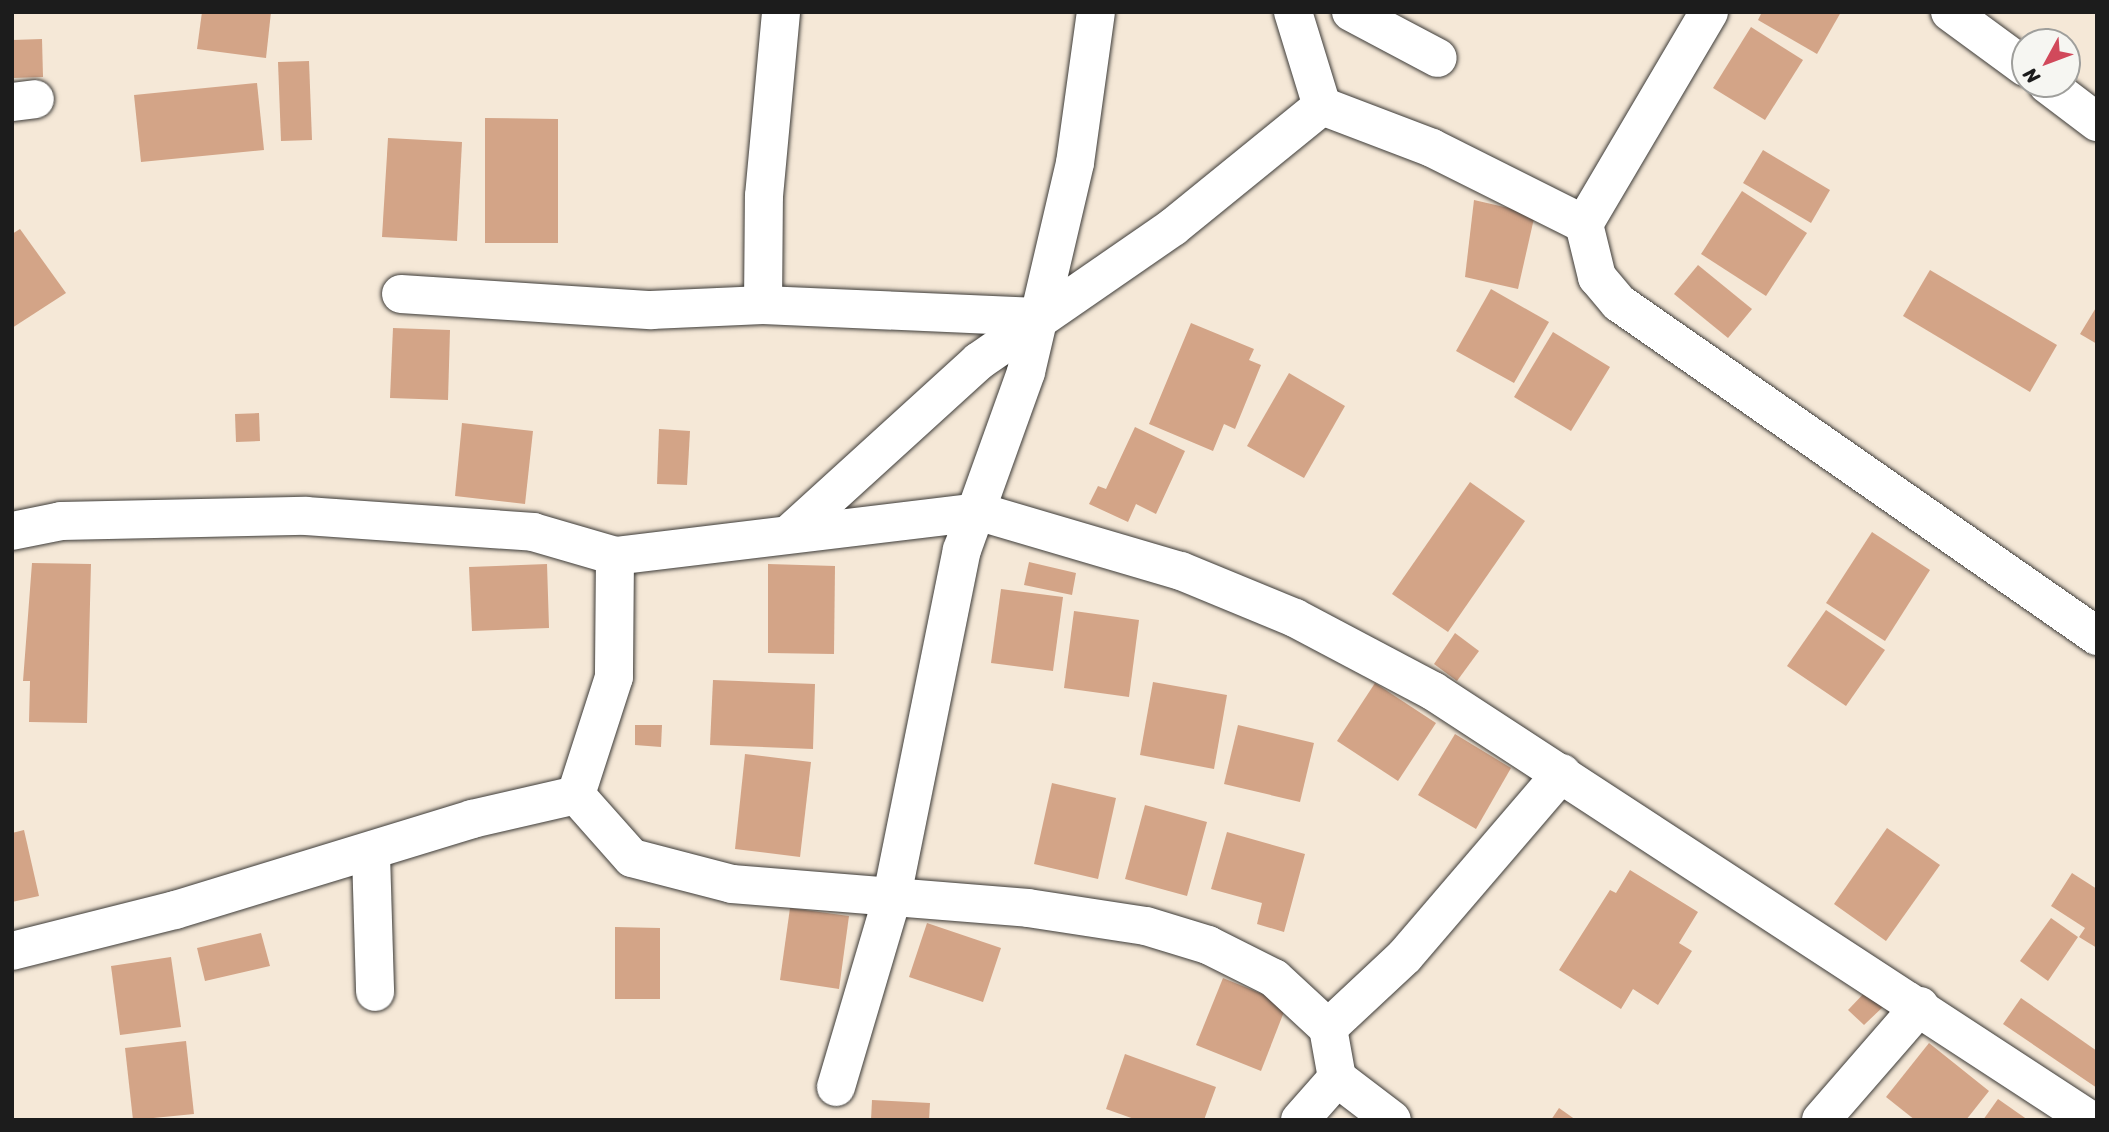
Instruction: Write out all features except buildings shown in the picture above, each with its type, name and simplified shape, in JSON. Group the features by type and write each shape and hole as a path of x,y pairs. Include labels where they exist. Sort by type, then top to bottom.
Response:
{"street":[{"path":"763,305 764,195 781,12"},
{"path":"836,1087 891,901 962,550 980,512 1038,317 1075,163 1096,12"},
{"path":"1293,12 1322,106"},
{"path":"1351,12 1438,58"},
{"path":"1709,12 1584,224 1597,276 1619,303 2097,636"},
{"path":"1950,12 2011,57"},
{"path":"2065,98 2097,122"},
{"path":"789,534 979,361 1038,317 1174,227 1322,106"},
{"path":"1322,106 1432,148 1584,224"},
{"path":"401,294 651,310 763,305 1038,317"},
{"path":"12,531 61,522 306,516 533,532 615,556 980,512 1181,571 1295,618 1433,691 1920,1006 2090,1120"},
{"path":"576,795 614,677 615,556"},
{"path":"1328,1028 1405,956 1562,773"},
{"path":"576,795 632,858 732,884 891,901 1028,908 1146,926 1208,945 1274,978 1328,1028 1337,1078 1392,1120"},
{"path":"12,951 371,854 472,819 576,795"},
{"path":"371,854 375,992"},
{"path":"1821,1120 1920,1006"},
{"path":"1300,1120 1337,1078"}]}
